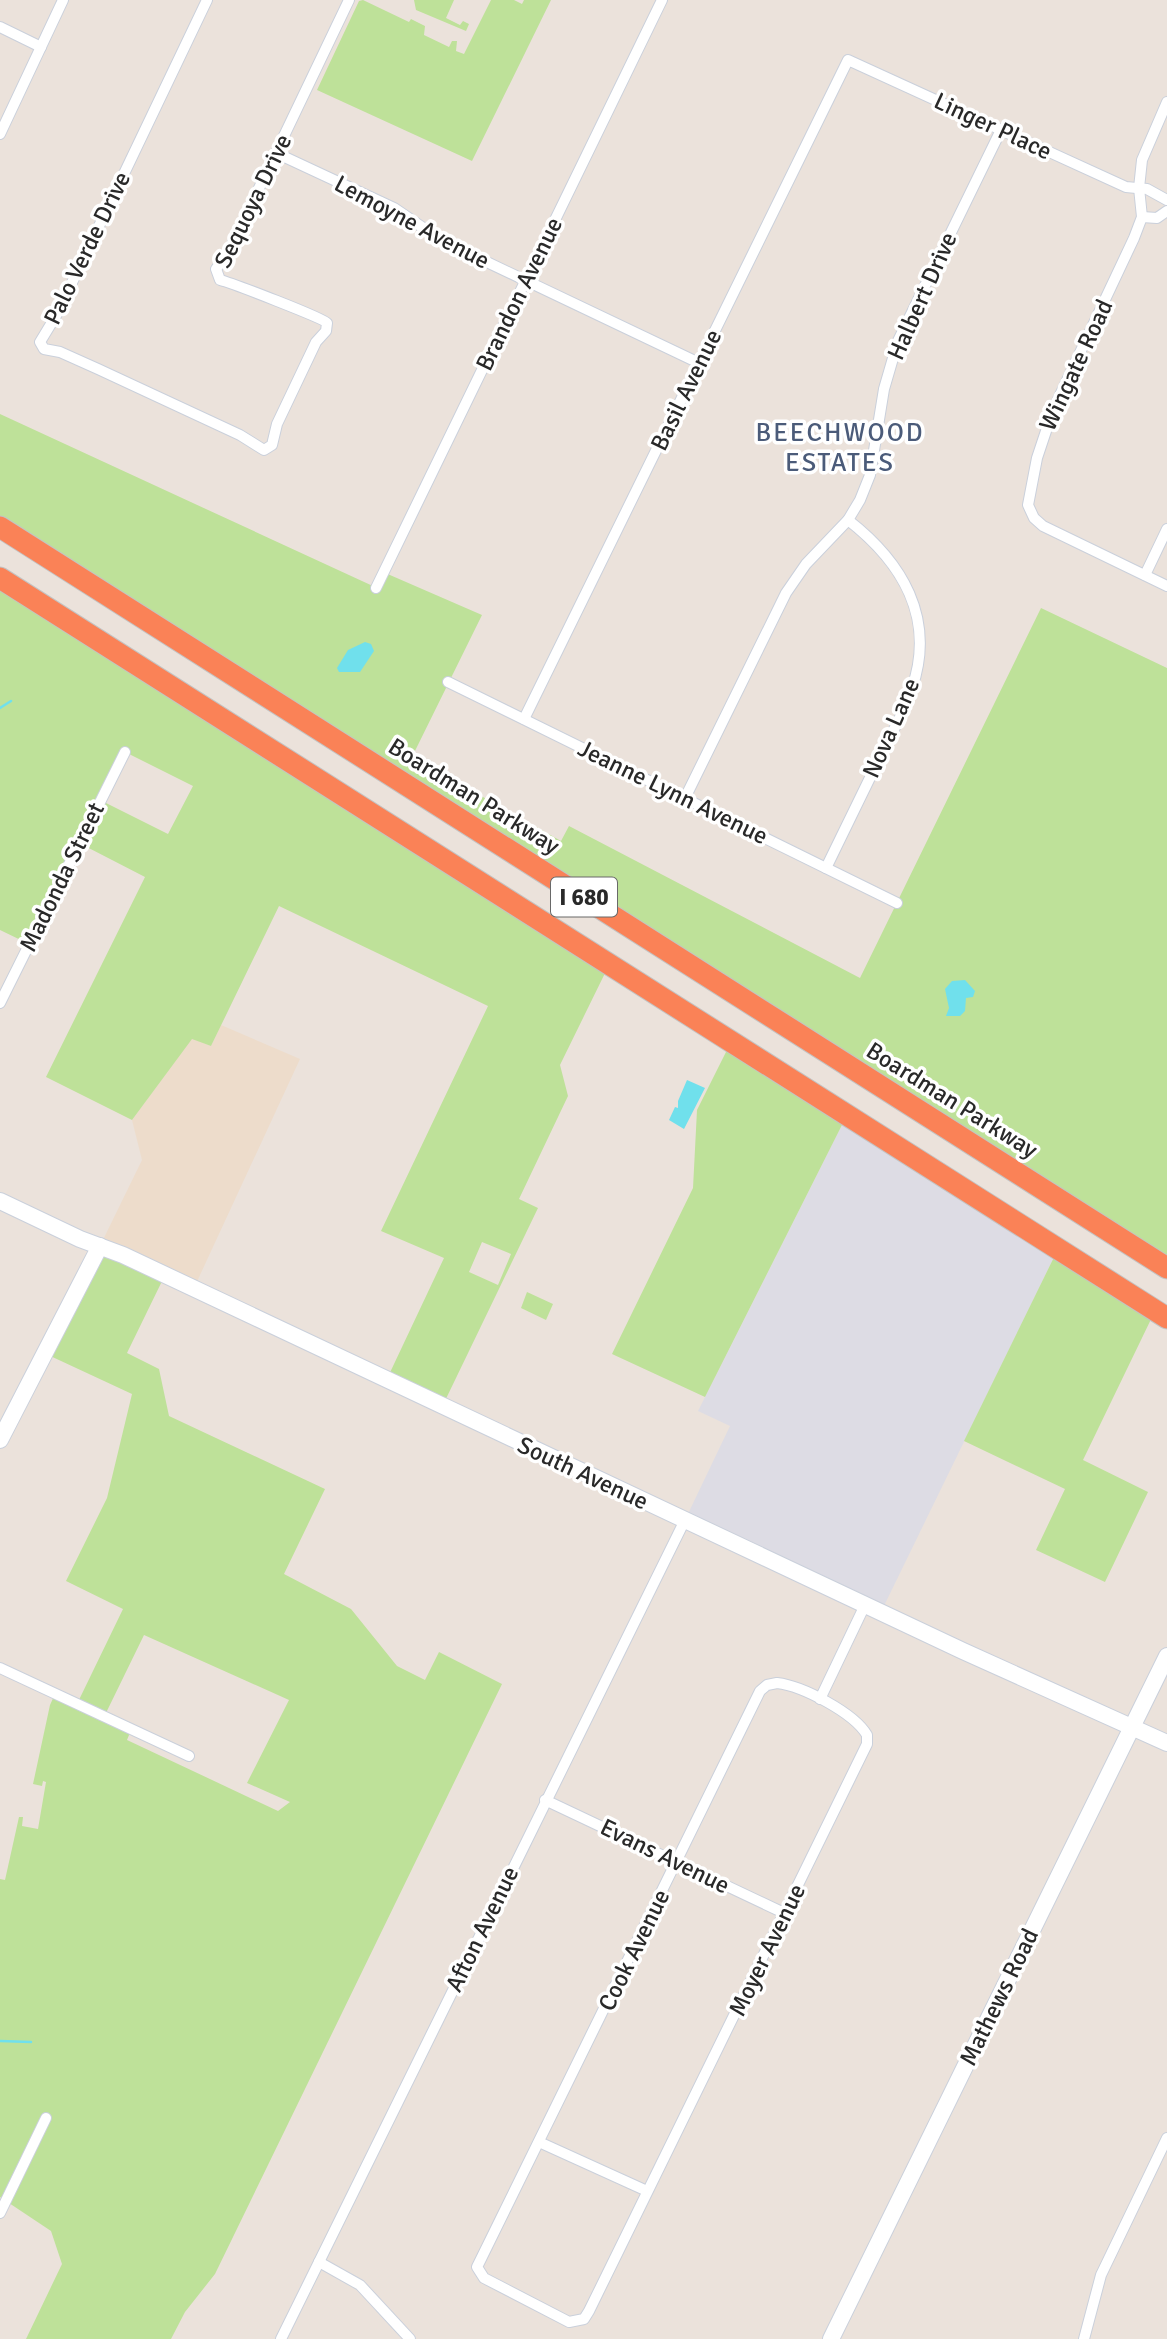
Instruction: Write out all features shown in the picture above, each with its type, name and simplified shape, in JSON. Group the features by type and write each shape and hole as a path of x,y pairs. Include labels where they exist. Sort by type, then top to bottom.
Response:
{"highway":[{"name":"Boardman Parkway","path":"0,527 1167,1268"},
{"name":"I 680","path":"0,578 1167,1318"}],"main road":[{"name":"South Avenue","path":"0,1201 1167,1743"},
{"path":"0,1440 100,1246"},
{"name":"Mathews Road","path":"831,2339 1167,1656"}],"street":[{"path":"0,134 64,0"},
{"name":"Palo Verde Drive","path":"208,0 57,314 40,342 44,349 60,352 98,369 240,435 259,449 267,449"},
{"name":"Sequoya Drive","path":"267,449 272,445 277,424 316,342 326,331 327,323 321,317 301,313 240,285 220,280 215,272 228,253 349,0"},
{"name":"Brandon Avenue","path":"376,587 662,0"},
{"path":"0,27 41,47"},
{"name":"Linger Place","path":"848,60 1126,187 1139,188"},
{"name":"Basil Avenue","path":"524,719 848,60"},
{"path":"1167,102 1142,160 1139,188 1142,217 1157,218 1167,211"},
{"name":"Halbert Drive","path":"685,799 786,593 806,564 848,520 870,475 884,389 898,341 1001,130"},
{"name":"Lemoyne Avenue","path":"276,153 394,208 435,236 699,363"},
{"path":"1139,188 1157,192 1167,200"},
{"name":"Wingate Road","path":"1142,217 1043,435 1029,496 1029,510 1043,526 1145,575"},
{"name":"Nova Lane","path":"826,868 908,700 919,651 915,611 904,581 882,550 848,520"},
{"path":"1167,529 1145,575 1167,586"},
{"name":"Jeanne Lynn Avenue","path":"448,682 897,903"},
{"name":"Madonda Street","path":"0,1003 125,752"},
{"name":"Afton Avenue","path":"281,2339 685,1520"},
{"path":"820,1699 865,1605"},
{"path":"0,1668 189,1756"},
{"name":"Cook Avenue","path":"589,2311 584,2319 569,2322 484,2278 477,2267 760,1691 767,1685 777,1683 820,1699"},
{"name":"Moyer Avenue","path":"589,2311 867,1744 863,1729 820,1699"},
{"name":"Evans Avenue","path":"545,1800 785,1913"},
{"path":"0,2213 46,2118"},
{"path":"1084,2339 1101,2275 1167,2138"},
{"path":"539,2141 648,2191"},
{"path":"319,2262 360,2285 410,2339"}],"shaded area":[{"path":"221,1025 300,1059 194,1288 100,1246 142,1160 132,1120 192,1038 211,1046"},
{"path":"847,1115 1058,1249 881,1612 685,1520 730,1426 698,1411"}],"green space":[{"path":"363,0 409,22 411,19 425,26 424,35 449,47 452,41 457,41 456,51 464,54 491,0 514,0 522,4 524,0 551,0 472,161 317,90 359,1"},
{"path":"414,0 454,0 446,18 460,25 463,21 469,24 466,31 416,10"},
{"path":"0,414 375,587 383,572 482,615 412,757 561,841 569,826 860,978 1041,608 1167,668 1167,1268 0,527"},
{"path":"0,578 609,965 560,1065 568,1096 519,1199 538,1208 442,1407 386,1381 444,1258 381,1231 488,1006 279,906 211,1046 192,1039 132,1120 46,1077 145,877 79,843 29,944 0,930","holes":["125,752 193,786 168,834 100,800","482,1242 511,1254 498,1285 469,1272"]},
{"path":"731,1042 847,1115 705,1397 612,1354 693,1188 697,1110"},
{"path":"100,1246 165,1275 127,1353 159,1369 169,1416 325,1489 284,1574 351,1609 397,1666 425,1680 439,1652 502,1684 215,2274 185,2312 171,2339 26,2339 62,2264 51,2231 0,2197 0,1879 5,1880 19,1817 23,1817 22,1826 38,1829 46,1782 43,1781 42,1786 33,1784 50,1705 55,1694 77,1704 123,1609 66,1581 107,1498 132,1394 46,1354","holes":["144,1635 289,1700 247,1783 290,1802 278,1811 127,1740 131,1730 104,1717"]},
{"path":"1058,1249 1155,1311 1083,1460 1148,1492 1105,1582 1036,1550 1065,1489 964,1441"},
{"path":"527,1292 553,1304 546,1320 521,1308"}],"water":[{"path":"365,642 371,644 374,651 360,672 339,672 337,668 348,650"},
{"path":"965,980 975,991 973,997 966,998 965,1011 960,1016 946,1016 949,1008 945,989 952,981"},
{"path":"687,1080 705,1088 684,1129 669,1120 675,1107 678,1108 678,1101"}],"waterway":[{"path":"0,708 11,701"},
{"path":"0,2041 31,2042"}],"district":[{"name":"BEECHWOOD ESTATES","path":"840,447"}]}
